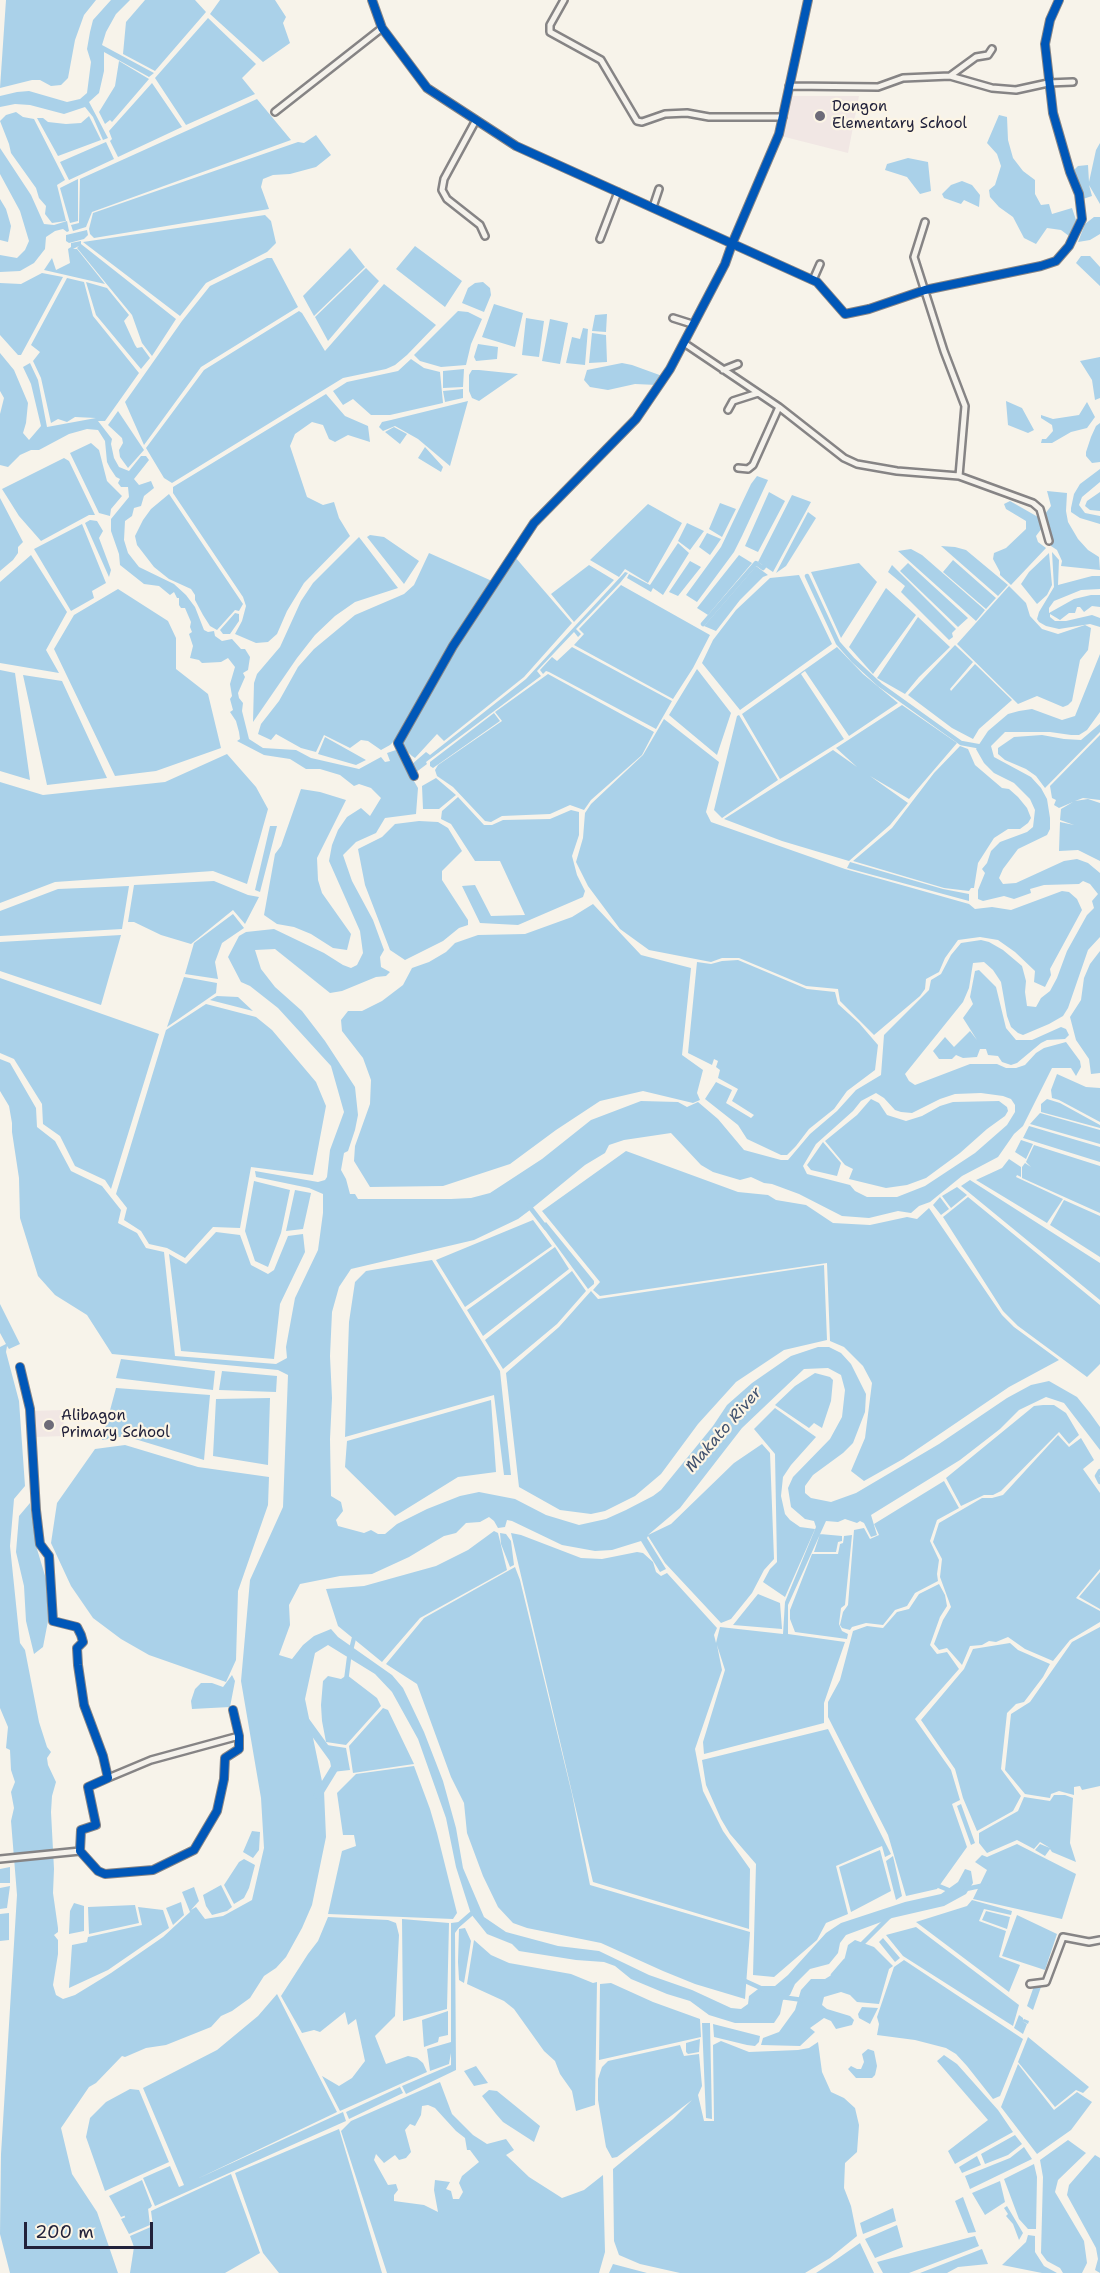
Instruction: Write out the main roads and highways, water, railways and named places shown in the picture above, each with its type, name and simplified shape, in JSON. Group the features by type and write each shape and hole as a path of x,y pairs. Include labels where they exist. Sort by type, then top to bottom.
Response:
{"water":[{"path":"6,0 96,0 84,15 75,40 68,78 61,85 51,86 40,80 32,80 0,88"},
{"path":"111,0 130,0 116,14 102,45 154,73 149,77 104,52 104,71 99,93 89,102 108,138 103,140 93,117 85,107 64,114 30,105 15,104 0,107 0,96 17,92 29,91 67,102 80,99 87,93 91,62 87,49 93,20"},
{"path":"145,0 195,0 206,12 155,71 123,54 126,22"},
{"path":"220,0 275,0 286,17 283,23 290,43 263,62 210,14"},
{"path":"208,18 256,64 242,78 255,94 186,125 155,78"},
{"path":"119,61 149,79 112,122 110,120 105,124 99,112 115,86"},
{"path":"152,83 182,127 118,157 110,141 112,139 109,131"},
{"path":"257,99 291,140 92,212 86,227 73,231 71,225 79,223 80,179"},
{"path":"16,112 23,117 34,119 65,180 57,185 66,221 52,223 45,214 46,206 39,198 36,188 11,153 0,121 6,115"},
{"path":"999,115 1007,117 1008,140 1013,158 1023,171 1035,180 1035,194 1041,205 1049,204 1052,214 1072,208 1076,220 1069,236 1061,230 1047,228 1036,244 1024,238 1013,217 990,197 989,190 995,185 1001,166 997,154 987,143"},
{"path":"89,116 101,140 58,156 37,118 66,124 81,123"},
{"path":"316,135 331,155 316,167 263,179 261,187 269,209 94,238 90,234 93,213 298,142 304,143"},
{"path":"106,142 114,159 69,180 60,162"},
{"path":"1100,143 1100,204 1089,185 1092,196 1083,199 1074,170 1078,166 1088,165 1089,182 1096,150"},
{"path":"0,148 31,195 44,224 54,225 67,221 69,231 63,229 55,231 46,237 45,249 34,263 20,271 0,272 0,255 17,258 25,250 29,241 20,211 0,174"},
{"path":"908,158 928,162 931,191 920,194 907,177 885,170 887,164"},
{"path":"78,179 78,221 70,223 60,188"},
{"path":"962,181 972,185 980,195 979,207 964,200 961,204 944,198 942,194 951,185"},
{"path":"0,199 11,226 8,242 0,240"},
{"path":"265,215 271,221 276,243 267,252 206,283 180,316 83,242"},
{"path":"1094,217 1100,217 1100,234 1090,240 1078,242 1085,224"},
{"path":"87,230 88,235 84,239 69,243 66,241 66,235"},
{"path":"81,241 81,244 176,319 152,356 142,343 132,315 77,248 79,246 73,249 77,249 105,284 44,270 52,258 56,270 70,263 68,249 71,243"},
{"path":"415,246 462,281 445,307 396,269"},
{"path":"350,248 365,267 314,316 303,296"},
{"path":"1081,256 1090,256 1100,267 1100,286 1076,263"},
{"path":"267,258 272,258 298,307 201,367 144,445 125,402 182,321 210,286"},
{"path":"366,268 379,281 328,341 315,317"},
{"path":"42,273 63,277 21,355 18,355 0,335 0,283 21,284"},
{"name":"Makato River","path":"67,278 84,282 93,316 139,373 105,421 98,421 112,439 114,458 119,467 129,471 141,456 146,456 149,460 134,479 139,485 151,481 154,488 144,496 141,506 134,508 132,516 125,521 124,540 128,553 139,567 174,584 186,595 195,607 204,630 214,631 215,636 222,641 232,639 241,649 245,649 250,657 248,670 243,673 245,677 238,693 243,703 242,711 249,739 263,748 296,750 311,758 359,769 381,757 385,762 390,761 387,753 396,750 418,788 416,814 385,818 376,833 356,842 343,855 352,881 373,920 384,950 380,957 381,967 390,972 386,976 376,977 342,991 330,993 275,949 255,950 261,969 275,987 302,1011 355,1087 358,1115 348,1151 344,1153 341,1170 350,1194 355,1194 358,1199 451,1199 471,1198 490,1193 542,1159 591,1120 641,1101 678,1102 687,1107 698,1102 718,1119 744,1150 788,1160 810,1134 837,1111 856,1090 881,1075 884,1035 929,990 931,980 941,974 951,955 961,943 981,940 989,942 1022,966 1026,981 1027,1006 1036,1007 1041,998 1050,991 1067,951 1087,915 1094,908 1092,901 1098,894 1090,884 1083,881 1079,884 1044,885 1030,889 1031,893 1014,899 1004,896 983,901 978,899 978,890 985,873 982,869 991,851 1000,842 1027,832 1033,827 1035,810 1030,799 1014,783 994,773 984,763 976,749 988,731 1008,714 1032,709 1062,720 1075,716 1100,654 1100,712 1087,730 1079,735 1050,732 1005,732 991,746 994,757 1031,777 1041,788 1047,799 1050,818 1050,829 1047,835 1018,849 1003,869 999,878 1003,884 1016,883 1064,861 1077,859 1088,863 1100,873 1100,937 1088,950 1068,1008 1063,1016 1049,1024 1023,1035 1018,1033 1011,1027 1007,1016 1001,982 984,962 973,963 969,988 963,1002 905,1074 915,1085 970,1064 997,1064 1006,1068 1016,1068 1025,1065 1044,1048 1066,1042 1080,1061 1081,1067 1076,1076 1071,1068 1052,1068 1023,1126 1014,1134 998,1157 962,1176 930,1202 919,1206 911,1213 898,1211 869,1218 842,1216 799,1194 751,1177 740,1180 713,1172 701,1165 671,1133 624,1140 609,1145 605,1153 585,1165 518,1219 474,1240 351,1269 339,1287 332,1312 331,1496 341,1502 343,1511 336,1520 338,1526 364,1533 371,1530 378,1534 385,1534 397,1524 427,1509 460,1496 479,1492 515,1499 546,1515 579,1525 606,1519 661,1490 713,1426 727,1405 752,1383 791,1356 818,1347 829,1347 841,1353 851,1364 866,1394 865,1412 853,1443 813,1475 805,1486 805,1493 811,1498 831,1502 856,1493 939,1444 1007,1398 1031,1385 1049,1381 1077,1397 1100,1427 1100,1450 1064,1403 1046,1397 1019,1410 1000,1429 960,1460 871,1515 877,1535 871,1537 864,1523 860,1521 857,1523 845,1519 838,1522 826,1521 788,1605 788,1634 845,1642 824,1703 824,1723 704,1754 703,1742 725,1670 717,1645 722,1670 695,1749 703,1791 723,1831 750,1869 749,1929 593,1882 511,1533 581,1558 602,1559 637,1552 643,1553 653,1562 656,1572 661,1576 667,1573 717,1628 714,1635 716,1643 720,1627 783,1634 785,1602 816,1527 814,1521 805,1519 791,1507 788,1488 793,1477 830,1439 842,1417 845,1390 841,1375 828,1368 804,1369 742,1428 680,1508 648,1535 671,1524 734,1463 762,1444 770,1453 774,1559 764,1570 752,1593 731,1619 721,1623 665,1563 648,1536 647,1538 666,1569 660,1572 641,1541 612,1550 595,1551 562,1545 512,1521 507,1520 505,1527 498,1528 489,1517 480,1522 466,1523 456,1533 444,1536 409,1557 372,1574 340,1576 300,1584 289,1605 290,1625 279,1655 292,1659 314,1636 331,1629 338,1637 392,1675 403,1688 424,1732 443,1781 456,1828 463,1868 484,1917 506,1932 558,1946 599,1951 649,1975 692,1990 731,2008 741,2009 748,2004 749,1996 762,1986 775,1986 826,1933 841,1923 905,1902 941,1894 958,1882 965,1869 971,1871 973,1883 966,1894 944,1906 892,1918 846,1935 840,1943 838,1953 829,1964 810,1969 795,1984 790,1995 783,2000 780,2014 774,2023 735,2023 709,2015 690,2001 631,1979 615,1966 604,1962 519,1951 512,1944 487,1934 471,1914 456,1867 446,1818 418,1739 392,1692 375,1674 328,1645 315,1653 305,1699 324,1791 326,1837 312,1905 286,1957 264,1976 250,1998 221,2016 211,2027 166,2045 146,2048 125,2057 122,2056 96,2083 89,2087 61,2128 72,2174 97,2212 118,2273 10,2273 0,2234 1,2154 17,1895 11,1821 14,1808 11,1792 15,1782 11,1770 10,1750 6,1748 8,1727 0,1708 0,1347 6,1344 0,1333 0,1304 20,1344 9,1349 7,1346 6,1352 19,1401 25,1486 14,1499 10,1546 20,1643 25,1650 39,1722 47,1747 51,1752 47,1758 48,1765 56,1782 51,1812 53,1893 58,1928 58,1932 54,1935 58,1940 58,1954 53,1985 56,1995 63,1999 75,1995 111,1973 163,1937 190,1912 182,1892 194,1887 199,1901 191,1910 196,1907 205,1919 223,1916 252,1900 264,1848 261,1798 241,1681 250,1580 283,1507 288,1375 278,1370 112,1354 87,1315 55,1295 38,1276 20,1218 19,1178 9,1106 0,1091 0,1059 10,1063 36,1108 37,1127 55,1141 71,1171 102,1186 121,1210 118,1223 137,1233 146,1248 164,1252 175,1356 276,1364 287,1358 286,1347 295,1298 318,1250 323,1194 309,1188 256,1177 255,1171 318,1182 325,1180 330,1150 344,1112 331,1066 278,1008 250,986 241,982 228,957 239,936 246,932 274,929 324,953 343,965 351,968 357,965 363,953 360,931 329,861 338,830 347,817 361,808 370,816 381,798 371,788 359,784 354,786 340,775 320,769 306,769 290,759 264,755 237,741 240,739 239,732 230,712 233,710 230,684 235,667 228,658 221,662 202,663 190,658 193,646 189,634 192,632 191,622 185,608 179,605 179,598 174,592 170,595 159,586 144,584 120,565 119,554 111,531 111,519 129,497 128,487 121,487 118,483 120,479 110,468 107,462 105,441 98,430 87,429 69,434 39,450 31,450 20,455 8,467 0,465 0,414 4,398 0,391 0,353 14,370 28,403 23,433 29,440 41,426 31,384 23,367 30,363 38,380 47,427 96,418 75,417 67,422 58,419 51,423 41,378 33,361 40,352 31,345","holes":["876,1093 895,1110 912,1113 955,1094 981,1093 1011,1099 1015,1105 1015,1112 1007,1125 975,1153 925,1186 897,1197 867,1197 855,1191 850,1185 807,1174 803,1166 816,1144 861,1101"]},
{"path":"86,282 107,288 129,315 124,321 135,345 137,348 142,347 150,358 141,369 96,315"},
{"path":"483,282 490,288 491,295 484,312 462,303 468,288 475,283"},
{"path":"384,284 436,325 407,355 386,369 343,378 172,483 164,478 146,448 204,370 299,311 325,351"},
{"path":"494,304 523,313 515,347 482,337"},
{"path":"458,311 468,312 482,319 471,344 466,365 441,367 420,361 414,355"},
{"path":"607,314 606,332 592,331 595,315"},
{"path":"526,318 544,321 539,357 522,355"},
{"path":"550,319 568,323 560,364 542,361"},
{"path":"583,328 588,329 585,365 566,363 572,337 580,339"},
{"path":"592,333 606,335 607,362 589,363"},
{"path":"478,344 498,347 497,359 476,361 474,357"},
{"path":"1100,357 1100,398 1095,400 1092,380 1080,361"},
{"path":"411,359 424,368 440,372 443,403 390,415 371,415 353,399 343,405 333,391 347,382 398,371"},
{"path":"622,363 665,377 657,385 635,384 608,390 590,387 584,380 587,370"},
{"path":"464,369 463,387 443,388 443,371"},
{"path":"472,370 518,374 479,401 472,398 469,391 469,375"},
{"path":"463,389 463,398 445,402 443,391"},
{"path":"326,394 345,416 368,426 370,442 348,435 335,442 329,439 323,425 312,422 295,434 290,446 307,497 323,505 334,502 339,518 350,536 304,583 287,611 277,634 268,642 256,643 235,634 246,606 243,597 173,493 173,487"},
{"path":"468,401 450,466 418,439 395,426 383,431 379,427 382,422"},
{"path":"1006,401 1022,408 1034,430 1028,433 1008,425"},
{"path":"1087,402 1095,417 1087,428 1071,432 1052,443 1041,443 1042,439 1046,439 1053,431 1052,425 1041,418 1041,415 1053,419 1079,415"},
{"path":"118,411 144,450 128,468 120,457 122,438 108,425"},
{"path":"1100,423 1100,462 1092,463 1086,456 1086,452 1096,426"},
{"path":"394,427 407,434 400,444 385,432"},
{"path":"91,443 99,450 107,481 122,496 111,509 110,516 99,513 70,453"},
{"path":"425,447 443,467 441,472 418,458"},
{"path":"64,458 69,461 95,515 89,515 41,541 19,516 2,489"},
{"path":"1100,469 1100,482 1082,497 1079,505 1085,513 1100,516 1100,524 1080,518 1071,512 1071,508 1074,494 1080,484"},
{"path":"757,476 768,480 742,536 734,552 697,602 686,595 721,547"},
{"path":"1047,491 1067,493 1068,522 1078,539 1088,550 1099,557 1100,570 1061,566 1062,561 1057,550 1051,546 1046,520 1045,514 1051,506"},
{"path":"769,492 785,501 758,552 745,546"},
{"path":"1100,492 1100,511 1090,510 1085,506 1087,501"},
{"path":"169,494 243,604 239,611 235,610 217,630 210,626 203,615 191,589 169,579 154,567 137,545 135,536 143,520 151,509"},
{"path":"792,495 811,502 773,572 758,562"},
{"path":"0,498 23,542 18,547 18,553 13,560 0,571"},
{"path":"1010,501 1038,517 1042,528 1036,536 1038,542 1046,548 1011,585 1000,575 993,559 994,553 1006,548 1026,529 1026,521 1006,509 1004,504"},
{"path":"720,503 736,509 722,537 709,529"},
{"path":"648,504 682,523 648,583 625,569 619,577 590,560"},
{"path":"808,512 816,518 786,566 776,573"},
{"path":"90,520 97,521 103,531 99,538 111,570 109,577 85,523"},
{"path":"687,523 704,531 690,550 678,541"},
{"path":"82,524 106,583 92,591 94,598 71,611 34,549"},
{"path":"707,533 721,539 710,555 699,547"},
{"path":"370,535 384,537 419,561 404,584 367,537"},
{"path":"359,537 398,588 355,602 335,616 315,635 297,658 253,722 254,683 257,674 280,647 301,601 313,583"},
{"path":"678,543 689,553 663,595 653,588 651,592 627,578 629,574 650,585"},
{"path":"941,546 966,550 1008,585 998,596"},
{"path":"911,549 922,555 985,610 976,621 898,551"},
{"path":"1052,552 1059,560 1058,585 1100,576 1100,589 1081,590 1054,601 1049,608 1049,613 1074,599 1091,595 1100,595 1100,607 1092,606 1084,612 1077,607 1075,613 1069,613 1060,620 1050,614 1050,617 1055,621 1066,621 1092,615 1100,618 1100,627 1090,624 1059,629 1046,626 1037,619 1054,587"},
{"path":"429,553 492,581 397,738 381,750 368,741 361,740 350,748 324,735 316,752 301,748 276,734 271,740 258,734 261,724 279,701 298,667 314,649 355,615 404,594 414,585"},
{"path":"1049,553 1052,585 1047,595 1037,604 1021,584 1029,572"},
{"path":"31,555 67,612 46,650 59,673 0,663 0,582"},
{"path":"739,555 752,563 708,615 697,608"},
{"path":"515,557 572,623 524,677 444,741 437,734 415,758 400,745 401,741 455,648"},
{"path":"953,560 996,598 986,609 943,572"},
{"path":"690,561 701,567 678,596 669,592"},
{"path":"859,563 877,582 841,638 811,572"},
{"path":"908,563 968,618 958,627 900,571"},
{"path":"589,565 614,580 574,622 551,594"},
{"path":"892,565 956,629 952,633 953,637 949,640 901,592 905,586 888,572"},
{"path":"756,566 768,575 763,577 740,600 716,631 704,626"},
{"path":"625,572 628,573 620,583 576,629 581,634 578,637 574,632 537,671 541,676 426,762 427,764 415,773 411,765 426,752 430,755 526,679"},
{"path":"799,575 832,644 740,710 702,663 713,640 736,610 770,578"},
{"path":"621,585 710,635 673,699 574,645 584,634 579,629"},
{"path":"1009,586 1026,603 1030,616 1042,629 1058,634 1085,625 1091,628 1088,650 1080,660 1072,701 1068,705 1063,707 1037,696 1018,704 957,644"},
{"path":"886,588 916,615 873,674 849,647"},
{"path":"118,589 168,621 176,638 176,669 208,694 221,748 156,771 115,776 54,649 74,615"},
{"path":"235,613 239,614 239,621 230,634 223,634 220,630"},
{"path":"918,617 950,647 905,694 877,678"},
{"path":"955,645 973,662 950,689 951,691 975,664 1012,700 979,729 973,739 952,728 908,695"},
{"path":"572,647 672,701 656,729 549,672 546,671 543,674 540,670 552,657 557,661"},
{"path":"837,647 863,674 898,703 849,736 805,671 801,674 844,739 780,779 742,714"},
{"path":"697,669 731,713 717,755 669,715"},
{"path":"0,670 15,673 30,780 0,771"},
{"path":"548,674 654,732 642,755 591,800 584,810 570,805 550,814 502,816 491,822 485,821 453,787 437,776 435,770 438,765 502,721 495,712"},
{"path":"23,675 62,681 107,778 47,785"},
{"path":"902,705 957,743 909,799 870,776 908,803 890,825 849,861 782,841 724,819 833,750 857,767 836,748"},
{"path":"494,713 500,721 433,768 430,766 430,762"},
{"path":"739,715 778,780 722,818 714,810"},
{"path":"664,719 719,762 706,812 711,822 845,869 969,904 975,909 992,907 1011,910 1062,891 1069,892 1077,899 1082,910 1050,969 1051,975 1045,987 1034,982 1035,971 998,940 980,937 958,940 945,958 939,972 926,979 925,989 920,996 874,1035 840,1001 838,989 806,986 739,958 722,958 711,962 649,950 620,929 588,886 576,862 583,838 585,813 591,804 643,755"},
{"path":"1100,724 1100,732 1045,788 1036,776 998,754 998,748 1014,737 1042,735 1081,740"},
{"path":"1100,735 1100,800 1083,798 1075,801 1088,799 1100,803 1100,861 1078,850 1059,851 1060,822 1074,825 1060,820 1061,809 1073,802 1059,808 1054,805 1056,800 1052,798 1050,786"},
{"path":"325,737 366,760 356,765 318,754"},
{"path":"960,746 968,749 975,765 1002,788 1009,789 1018,797 1027,808 1031,818 1020,829 1008,829 994,838 978,863 974,888 969,891 944,888 853,861 892,828 934,773"},
{"path":"227,754 256,787 268,809 247,884 213,871 55,882 0,903 0,782 43,795 165,782"},
{"path":"436,778 456,795 439,809 423,809 422,786"},
{"path":"301,789 346,800 317,858 318,880 322,893 351,934 347,950 333,948 311,934 294,927 277,924 264,915 275,854 281,846"},
{"path":"458,797 484,825 492,825 503,820 550,819 571,810 579,812 579,835 572,856 577,875 585,891 583,897 518,925 480,923 462,886 475,885 491,916 525,915 500,861 475,861 451,824 441,819 442,811"},
{"path":"419,821 438,822 448,828 462,851 442,871 442,880 468,920 468,925 459,928 443,941 405,960 390,950 365,885 358,849 382,837 395,824"},
{"path":"270,826 277,826 260,892 255,890"},
{"path":"850,862 943,889 969,894 969,901 847,868"},
{"path":"214,881 248,895 259,897 245,924 233,910 191,944 161,935 134,922 128,922 134,885"},
{"path":"129,886 122,929 0,936 0,911 58,889"},
{"path":"593,904 641,955 691,968 682,1055 703,1070 697,1093 700,1100 693,1103 643,1091 600,1101 510,1164 443,1186 370,1187 354,1161 355,1146 370,1104 371,1080 363,1058 342,1031 341,1020 348,1011 362,1011 382,1001 403,985 412,968 429,962 446,952 455,943 478,935 525,934 572,917"},
{"path":"233,914 244,928 222,943 215,962 218,979 185,974 194,943"},
{"path":"121,935 101,1005 0,971 0,942"},
{"path":"1100,951 1100,1073 1091,1074 1089,1059 1076,1040 1070,1017 1081,1000 1084,978 1090,964"},
{"path":"738,960 807,989 835,992 838,1004 878,1045 875,1070 847,1091 834,1109 809,1129 787,1155 781,1155 747,1139 738,1125 705,1099 716,1082 732,1090 726,1103 751,1118 754,1115 732,1101 738,1089 718,1078 720,1070 716,1067 718,1061 714,1059 712,1065 688,1053 697,962 711,964"},
{"path":"979,970 996,987 1006,1028 1016,1040 1032,1040 1061,1027 1066,1029 1069,1035 1065,1039 1047,1040 1041,1043 1017,1063 1011,1065 1002,1062 998,1056 988,1055 986,1049 980,1049 977,1057 963,1058 956,1055 952,1059 939,1059 933,1051 945,1037 954,1047 970,1031 977,1040 963,1018 973,1004 970,997 975,971"},
{"path":"184,977 217,983 216,993 167,1027"},
{"path":"0,978 159,1034 111,1189 105,1180 75,1166 60,1136 43,1124 42,1104 14,1059 0,1053"},
{"path":"217,996 238,997 253,1011 210,1000"},
{"path":"206,1004 256,1017 272,1030 316,1082 326,1106 313,1175 251,1167 240,1228 213,1227 185,1258 167,1248 149,1244 141,1231 124,1220 127,1208 116,1194 166,1030"},
{"path":"1057,1074 1086,1087 1100,1088 1100,1122 1052,1098 1051,1090"},
{"path":"871,1099 879,1103 887,1115 906,1121 953,1102 999,1101 1007,1107 1008,1111 960,1153 926,1178 907,1185 886,1188 849,1179 853,1169 845,1165 825,1141 857,1115"},
{"path":"1047,1099 1060,1103 1100,1125 1100,1128 1041,1112 1041,1104"},
{"path":"1040,1113 1100,1130 1100,1144 1030,1124"},
{"path":"1029,1126 1100,1147 1100,1162 1023,1138"},
{"path":"1021,1140 1033,1144 1026,1159 1015,1152"},
{"path":"823,1142 841,1163 837,1176 811,1170 807,1165"},
{"path":"1034,1145 1100,1166 1100,1213 1022,1178 1022,1167 1025,1163 1031,1167 1026,1162"},
{"path":"626,1151 738,1192 768,1195 776,1200 806,1205 833,1223 870,1225 907,1217 917,1219 929,1208 1002,1315 1014,1327 1059,1360 1009,1387 903,1459 864,1481 851,1471 865,1438 872,1383 863,1366 844,1347 830,1341 827,1263 600,1296 593,1290 600,1282 542,1211"},
{"path":"1009,1159 1021,1167 1021,1177 1017,1175 1016,1177 1063,1199 1047,1223 976,1180 1002,1168"},
{"path":"970,1180 1100,1263 1100,1300 961,1186"},
{"path":"254,1181 290,1190 281,1233 268,1267 255,1261 245,1231"},
{"path":"957,1187 967,1195 951,1208 942,1196"},
{"path":"295,1190 311,1193 303,1229 286,1231"},
{"path":"940,1197 949,1209 941,1215 933,1205"},
{"path":"968,1197 1100,1305 1100,1364 1087,1377 1018,1326 1003,1311 943,1217"},
{"path":"1064,1200 1100,1216 1100,1257 1050,1225"},
{"path":"533,1220 552,1246 465,1307 436,1260"},
{"path":"546,1222 594,1281 588,1289 542,1226"},
{"path":"216,1232 240,1235 251,1265 268,1274 274,1270 288,1236 303,1234 305,1252 280,1304 274,1359 181,1351 169,1254 186,1264"},
{"path":"555,1247 569,1269 483,1336 467,1310"},
{"path":"432,1260 500,1371 511,1475 504,1475 494,1395 345,1437 349,1322 355,1282 366,1271"},
{"path":"824,1265 827,1340 784,1350 736,1382 698,1424 661,1474 635,1496 605,1511 591,1514 560,1510 519,1487 506,1373 559,1327 591,1291 598,1299"},
{"path":"572,1271 586,1291 557,1324 503,1369 485,1340"},
{"path":"121,1359 215,1371 213,1390 116,1378"},
{"path":"222,1371 277,1376 276,1392 219,1390"},
{"path":"815,1373 833,1380 831,1401 822,1428 814,1423 809,1428 775,1405 795,1386"},
{"path":"116,1388 210,1395 204,1460 125,1436 102,1440"},
{"path":"270,1398 268,1465 213,1456 216,1399"},
{"path":"491,1400 496,1472 458,1477 395,1516 345,1467 347,1441"},
{"path":"1054,1405 1066,1413 1079,1435 1069,1444 1059,1432 1001,1491 993,1495 984,1495 961,1506 946,1478 1034,1406"},
{"path":"775,1408 816,1437 783,1477 781,1496 785,1514 800,1527 815,1529 785,1597 763,1582 777,1562 775,1454 754,1429"},
{"path":"1058,1435 1069,1447 1081,1438 1094,1460 1083,1469 1100,1493 1100,1569 1076,1598 1100,1611 1100,1622 1070,1640 1053,1661 1025,1649 1008,1637 996,1642 989,1641 982,1645 970,1646 962,1665 947,1648 939,1650 934,1644 943,1620 951,1607 940,1577 942,1559 933,1542 939,1523 982,1498 1003,1495"},
{"path":"125,1445 198,1467 269,1477 268,1505 238,1591 236,1660 226,1682 149,1655 121,1639 93,1618 71,1586 51,1543 57,1503 95,1449"},
{"path":"944,1481 959,1508 937,1520 930,1541 939,1560 938,1581 915,1593 907,1606 895,1610 883,1625 866,1623 852,1627 850,1630 842,1628 840,1625 843,1612 848,1605 854,1530 864,1528 870,1539 879,1535 874,1524"},
{"path":"30,1503 37,1549 46,1579 48,1621 43,1647 34,1654 26,1621 24,1586 16,1552 19,1516"},
{"path":"494,1531 498,1533 507,1570 420,1618 382,1662 338,1626 326,1589 364,1586 436,1566 468,1550"},
{"path":"500,1533 506,1534 511,1541 514,1565 510,1567 501,1544"},
{"path":"820,1534 842,1536 836,1552 814,1552"},
{"path":"852,1535 845,1605 841,1608 839,1624 842,1631 848,1634 847,1639 795,1632 790,1619 790,1610 812,1554 838,1554 844,1536"},
{"path":"515,1567 572,1794 590,1885 750,1932 745,1999 695,1984 601,1943 513,1923 498,1907 483,1876 467,1833 464,1803 451,1777 417,1684 386,1664 424,1618"},
{"path":"1100,1572 1100,1609 1079,1597"},
{"path":"939,1584 945,1595 947,1606 940,1617 930,1645 937,1654 947,1652 959,1669 915,1719 951,1770 960,1800 952,1804 967,1847 937,1889 906,1896 888,1835 828,1717 828,1702 840,1680 853,1631 867,1626 883,1628 897,1612 909,1609 919,1594"},
{"path":"758,1594 780,1603 782,1629 733,1625"},
{"path":"1100,1627 1100,1786 1082,1790 1080,1786 1074,1787 1074,1795 1059,1791 1051,1794 1050,1798 1025,1794 1005,1770 1011,1714 1030,1702 1072,1642"},
{"path":"1010,1643 1018,1650 1050,1664 1024,1702 1016,1704 1007,1713 1001,1769 1021,1796 1013,1811 977,1831 963,1798 955,1769 921,1720 964,1669 973,1649"},
{"path":"232,1675 235,1681 230,1707 192,1709 191,1701 195,1689 201,1683 212,1683 223,1687"},
{"path":"347,1675 377,1698 381,1706 346,1745 326,1742 321,1705 323,1681 328,1676 341,1679"},
{"path":"383,1708 388,1710 414,1764 353,1773 349,1746"},
{"path":"828,1729 891,1854 885,1857 882,1846 836,1866 848,1914 826,1923 817,1940 774,1977 753,1975 756,1864 730,1834 721,1819 706,1785 702,1760"},
{"path":"327,1745 346,1748 350,1770 332,1772"},
{"path":"414,1766 430,1809 457,1913 453,1919 328,1914 342,1851 356,1846 354,1835 343,1835 337,1793 356,1774"},
{"path":"1054,1795 1073,1798 1070,1843 1076,1862 1050,1849 1045,1856 1035,1850 1040,1844 1050,1848 1040,1842 1034,1849 1017,1840 987,1853 979,1843 979,1833 1018,1811 1024,1797 1050,1801"},
{"path":"961,1804 975,1843 971,1845 957,1806"},
{"path":"252,1831 260,1832 259,1850 253,1858 243,1852"},
{"path":"1017,1844 1076,1874 1062,1919 973,1899 987,1870 975,1862 982,1855 987,1857"},
{"path":"880,1850 891,1891 851,1912 839,1867"},
{"path":"893,1856 902,1896 896,1900 886,1861"},
{"path":"244,1859 255,1865 244,1898 234,1904 224,1885 239,1862"},
{"path":"10,1867 10,1883 0,1883 0,1869"},
{"path":"221,1885 232,1907 227,1911 212,1915 203,1895"},
{"path":"10,1886 7,1908 0,1909 0,1888"},
{"path":"972,1900 1012,1911 1011,1915 984,1909 979,1921 1006,1931 999,1957 1020,1965 1009,1992 916,1922 967,1906"},
{"path":"181,1902 184,1915 173,1925 166,1908"},
{"path":"74,1903 84,1906 84,1931 69,1934 70,1911"},
{"path":"135,1905 139,1923 89,1934 88,1907"},
{"path":"138,1907 163,1910 169,1928 108,1970 69,1988 72,1945 87,1942 88,1937 142,1925"},
{"path":"986,1911 1010,1917 1007,1929 982,1920"},
{"path":"9,1913 9,1940 0,1941 0,1914"},
{"path":"1017,1915 1057,1934 1045,1970 1002,1956"},
{"path":"328,1917 388,1920 396,1923 399,1935 395,2016 375,2036 386,2064 408,2056 417,2058 423,2063 427,2072 340,2111 322,2076 339,2086 352,2078 365,2061 356,2019 348,2025 345,2012 320,2032 314,2030 302,2033 281,1996 318,1941"},
{"path":"402,1919 449,1923 447,2009 403,2021"},
{"path":"459,1922 460,1926 455,1933 456,2070 406,2094 402,2086 451,2065 451,2053 449,2064 430,2071 427,2049 451,2042 451,1923"},
{"path":"916,1927 1019,2005 1013,2026 903,1956 886,1935"},
{"path":"465,1928 471,1941 464,1983 459,1980 458,1962 459,1929"},
{"path":"883,1938 900,1958 895,1962 879,1942"},
{"path":"474,1940 491,1955 509,1963 571,1974 593,1983 597,1982 595,2105 576,2111 572,2091 560,2074 555,2061 544,2051 514,2009 504,2001 467,1984"},
{"path":"855,1940 874,1947 893,1966 889,1969 879,2004 857,2002 850,1995 841,1992 824,1997 822,2005 827,2009 850,2016 854,2020 852,2025 836,2029 831,2021 824,2018 810,2028 815,2032 800,2046 761,2045 763,2038 779,2032 795,2010 801,1990 811,1979 825,1979 838,1971 844,1961 848,1945"},
{"path":"904,1960 1023,2039 1000,2096 993,2099 956,2054 946,2048 915,2040 877,2035 879,2024 877,2017 894,1967"},
{"path":"611,1983 653,2002 700,2019 701,2037 599,2060 600,1984"},
{"path":"1042,1984 1033,2010 1027,2006 1034,1986"},
{"path":"277,1994 337,2112 197,2179 343,2112 346,2121 155,2206 143,2178 170,2166 179,2187 184,2185 143,2088 217,2050 258,2016"},
{"path":"862,2007 878,2008 870,2024 859,2018 858,2014"},
{"path":"448,2011 448,2035 439,2037 438,2042 424,2047 422,2020"},
{"path":"1019,2015 1023,2020 1029,2021 1028,2024 1022,2021 1027,2024 1023,2034 1014,2028"},
{"path":"702,2023 710,2023 712,2119 706,2118"},
{"path":"713,2024 760,2036 759,2042 755,2046 714,2037"},
{"path":"1028,2037 1089,2087 1083,2093 1076,2090 1055,2107 1018,2062"},
{"path":"700,2039 699,2052 688,2054 686,2043"},
{"path":"721,2041 749,2052 798,2050 809,2048 818,2042 822,2072 831,2092 844,2098 855,2108 859,2125 857,2152 845,2163 844,2188 851,2206 857,2236 830,2258 805,2273 680,2273 640,2264 619,2255 614,2241 613,2169 673,2119 692,2100 617,2157 612,2158 606,2147 598,2100 598,2079 602,2067 608,2061 680,2045 684,2056 699,2054 702,2086 698,2095 704,2121 714,2121 713,2045"},
{"path":"868,2049 874,2051 877,2066 875,2075 872,2078 856,2078 848,2069 851,2066 861,2069 864,2062 862,2054"},
{"path":"944,2055 957,2064 998,2110 1013,2132 955,2164 948,2151 988,2120 937,2061"},
{"path":"1018,2064 1054,2110 1077,2092 1092,2102 1071,2130 1037,2154 1001,2107"},
{"path":"476,2066 488,2083 474,2086 464,2071"},
{"path":"440,2082 452,2114 473,2135 487,2144 506,2139 514,2150 506,2155 529,2177 562,2198 584,2190 603,2175 605,2252 599,2273 387,2273 341,2131 351,2121","holes":["428,2105 435,2108 465,2138 467,2150 470,2150 479,2162 462,2176 459,2183 463,2192 459,2199 453,2199 451,2191 446,2189 450,2182 435,2180 434,2190 438,2212 424,2205 394,2201 394,2195 398,2190 396,2184 388,2185 374,2160 376,2154 384,2163 395,2155 399,2160 406,2158 411,2152 405,2130 410,2124 415,2126 421,2115 422,2106"]},
{"path":"400,2087 403,2093 349,2119 346,2112"},
{"path":"130,2089 139,2090 169,2162 105,2191 86,2137 90,2118 106,2102"},
{"path":"489,2090 497,2091 540,2126 534,2142 503,2122 496,2114 482,2096"},
{"path":"339,2129 382,2273 279,2273 263,2253 235,2173"},
{"path":"1015,2135 1022,2144 1008,2155 985,2164 981,2154"},
{"path":"1068,2140 1086,2153 1058,2180 1055,2192 1084,2241 1087,2263 1082,2273 1063,2273 1060,2268 1047,2261 1041,2253 1043,2177 1040,2160"},
{"path":"1024,2147 1032,2159 970,2189 965,2176 1010,2158"},
{"path":"1095,2155 1100,2158 1100,2273 1095,2270 1098,2259 1096,2248 1067,2195 1069,2185"},
{"path":"977,2156 981,2165 962,2173 959,2167"},
{"path":"1034,2164 1037,2177 1036,2229 1028,2229 1019,2219 1004,2179"},
{"path":"231,2174 260,2253 225,2273 130,2273 134,2247 130,2236 153,2226 151,2211"},
{"path":"142,2180 152,2206 121,2217 109,2196"},
{"path":"1000,2181 1005,2202 985,2215 972,2193"},
{"path":"963,2197 976,2232 968,2233 955,2201"},
{"path":"1007,2206 1023,2233 1019,2240 1013,2224 1006,2216 1008,2214 1004,2208"},
{"path":"148,2208 150,2225 129,2234 121,2219"},
{"path":"893,2208 896,2221 863,2234 860,2223"},
{"path":"897,2225 903,2247 875,2258 865,2239"},
{"path":"1028,2235 1035,2236 1035,2252 1044,2266 1057,2273 1042,2273 1002,2265 1026,2242"},
{"path":"975,2236 979,2246 909,2273 883,2273 877,2262"},
{"path":"860,2243 874,2273 816,2273 837,2259"},
{"path":"982,2249 988,2264 958,2267 947,2273 920,2273"},
{"path":"613,2264 647,2273 609,2273"}],"waterway":[{"path":"703,624 756,563 763,568 767,562"},
{"path":"807,576 838,643 853,660 880,685 961,743 983,747"},
{"path":"529,1206 546,1228"},
{"path":"1100,1471 1097,1476 1100,1482"},
{"path":"346,1681 354,1638 358,1634"},
{"path":"305,1720 337,1764 318,1795"},
{"path":"934,1884 951,1891"},
{"path":"966,1889 985,1885"},
{"path":"456,1927 471,1914"},
{"path":"859,1947 889,1917"},
{"path":"833,1975 845,1961"},
{"path":"743,1980 765,1990"},
{"path":"781,1997 803,2000"},
{"path":"127,2216 149,2206"}],"place":[{"name":"Dongon Elementary School","path":"820,116"},
{"name":"Alibagon Primary School","path":"49,1425"}]}
